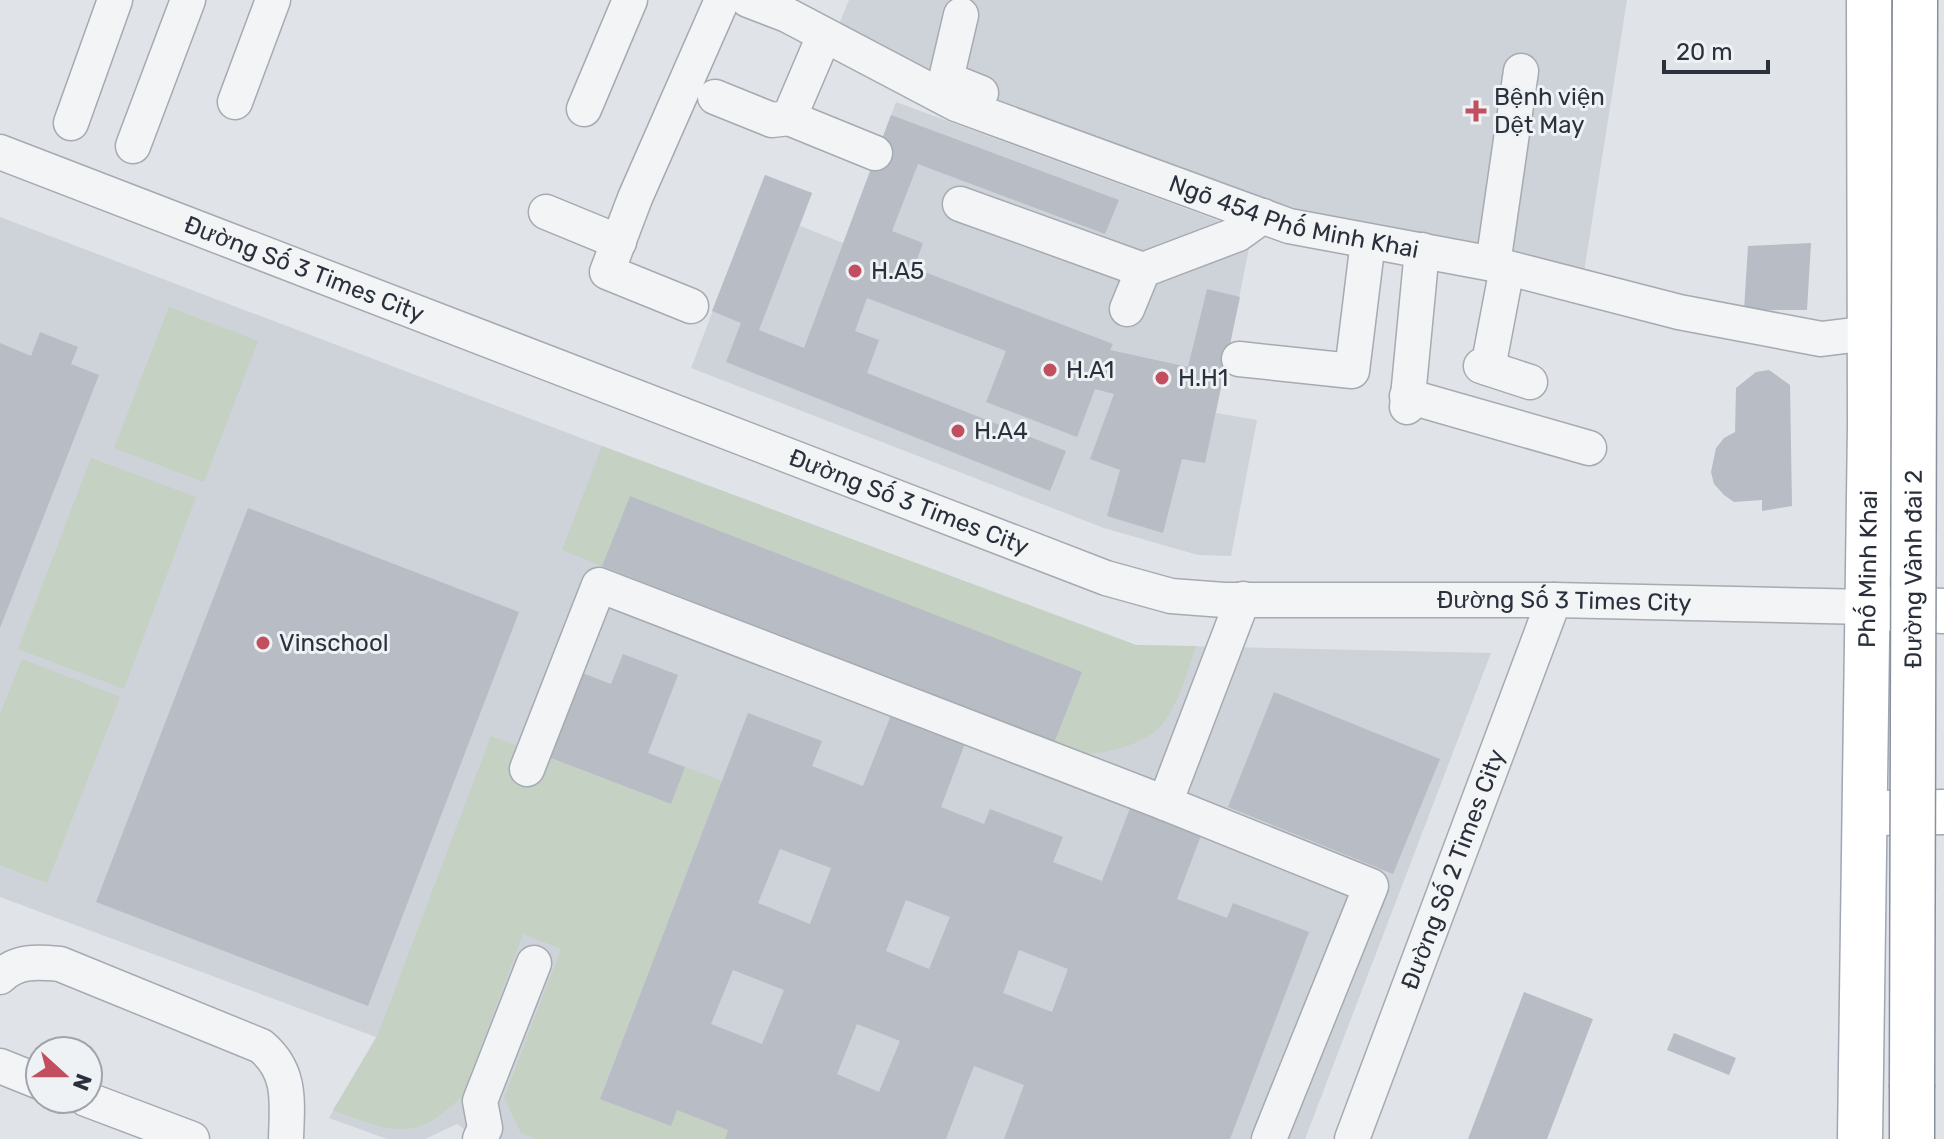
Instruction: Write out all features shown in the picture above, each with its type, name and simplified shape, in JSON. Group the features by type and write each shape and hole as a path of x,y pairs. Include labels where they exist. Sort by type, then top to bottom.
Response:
{"main road":[{"name":"Phố Minh Khai","path":"1860,1139 1868,607 1869,0"},
{"name":"Đường Vành đai 2","path":"1912,1139 1915,0"},
{"path":"1868,607 1944,611"},
{"path":"1865,813 1944,812"}],"street":[{"path":"71,123 115,0"},
{"path":"133,146 188,0"},
{"path":"235,102 273,0"},
{"path":"584,109 630,0"},
{"path":"691,306 607,272 722,0"},
{"name":"Ngõ 454 Phố Minh Khai","path":"748,0 790,8 824,36 956,104 1276,221 1500,266 1679,312 1821,339 1870,333"},
{"path":"960,204 1143,270 1276,221 1274,205 946,79 961,15"},
{"path":"789,118 824,36"},
{"path":"1521,71 1500,266 1485,367 1530,382"},
{"path":"715,97 772,120 789,118 875,153"},
{"name":"Đường Số 3 Times City","path":"0,152 1106,578 1171,596 1868,607"},
{"path":"546,212 619,242"},
{"path":"1239,359 1352,371 1368,241"},
{"path":"1422,250 1407,402 1589,448"},
{"path":"1127,309 1143,270"},
{"path":"527,769 599,585 1165,803 1371,886 1269,1139"},
{"path":"1165,803 1243,599"},
{"name":"Đường Số 2 Times City","path":"1352,1139 1554,600"},
{"path":"0,977 10,967 36,962 60,964 261,1046 273,1056 284,1075 286,1139"},
{"path":"492,1135 480,1101 534,963"},
{"path":"0,1066 24,1076"},
{"path":"104,1106 192,1139"}],"shaded area":[{"path":"849,0 1627,0 1584,272 1322,222 963,95 835,34"},
{"path":"896,102 1252,233 1216,413 1257,420 1231,556 1198,555 1104,528 691,368 765,175 812,193 800,226 843,243"},
{"path":"0,217 1136,645 1491,653 1305,1139 479,1139 457,1124 425,1139 387,1139 329,1118 376,1037 0,897"}],"green space":[{"path":"169,307 258,341 204,482 114,448"},
{"path":"602,446 1136,645 1196,646 1179,695 1164,722 1149,736 1116,749 1080,752 1054,743 1081,672 630,496 602,566 562,550"},
{"path":"91,458 196,497 124,689 18,649"},
{"path":"22,659 120,697 47,883 0,865 0,714"},
{"path":"491,736 670,804 685,767 722,781 600,1098 670,1126 677,1110 728,1130 725,1139 537,1139 521,1133 504,1098 561,949 523,934 462,1097 431,1121 409,1129 387,1128 333,1110 377,1037"}],"building":[{"path":"891,115 1119,200 1105,234 918,164 892,231 923,243 914,268 1113,344 1110,350 1188,367 1207,289 1240,297 1205,463 1182,459 1163,533 1107,516 1120,470 1090,459 1114,394 1095,389 1077,437 986,402 1006,351 867,298 855,331 879,340 867,373 1066,451 1050,491 726,362 741,323 712,311 765,175 812,193 759,330 804,348"},
{"path":"1811,243 1807,310 1744,310 1748,246"},
{"path":"40,332 78,347 71,364 99,375 0,628 0,343 31,356"},
{"path":"1769,370 1790,385 1792,506 1762,511 1762,500 1734,502 1724,495 1714,484 1711,472 1716,448 1724,438 1735,432 1736,388 1756,372"},
{"path":"630,496 1082,672 1054,743 602,566"},
{"path":"248,508 519,612 368,1006 96,902"},
{"path":"623,654 678,675 648,753 685,767 671,804 548,757 580,672 611,684"},
{"path":"1274,692 1440,759 1393,874 1228,807"},
{"path":"893,710 967,738 941,807 984,824 990,809 1063,837 1053,862 1102,881 1132,803 1203,830 1177,899 1227,918 1233,903 1309,932 1230,1139 1004,1139 1024,1085 974,1066 946,1139 725,1139 728,1130 677,1110 671,1126 600,1099 748,713 822,741 812,766 863,786","holes":["780,849 831,868 810,924 758,903","906,900 950,917 929,969 886,951","1019,950 1068,969 1052,1012 1003,993","733,970 784,990 762,1044 711,1024","857,1024 900,1041 879,1092 837,1074"]},
{"path":"1524,992 1593,1019 1547,1139 1468,1139"},
{"path":"1674,1033 1736,1058 1729,1075 1667,1050"}],"place":[{"name":"Bệnh viện Dệt May","path":"1476,111"},
{"name":"H.A5","path":"855,271"},
{"name":"H.A1","path":"1050,370"},
{"name":"H.H1","path":"1162,378"},
{"name":"H.A4","path":"958,431"},
{"name":"Vinschool","path":"263,643"}]}
